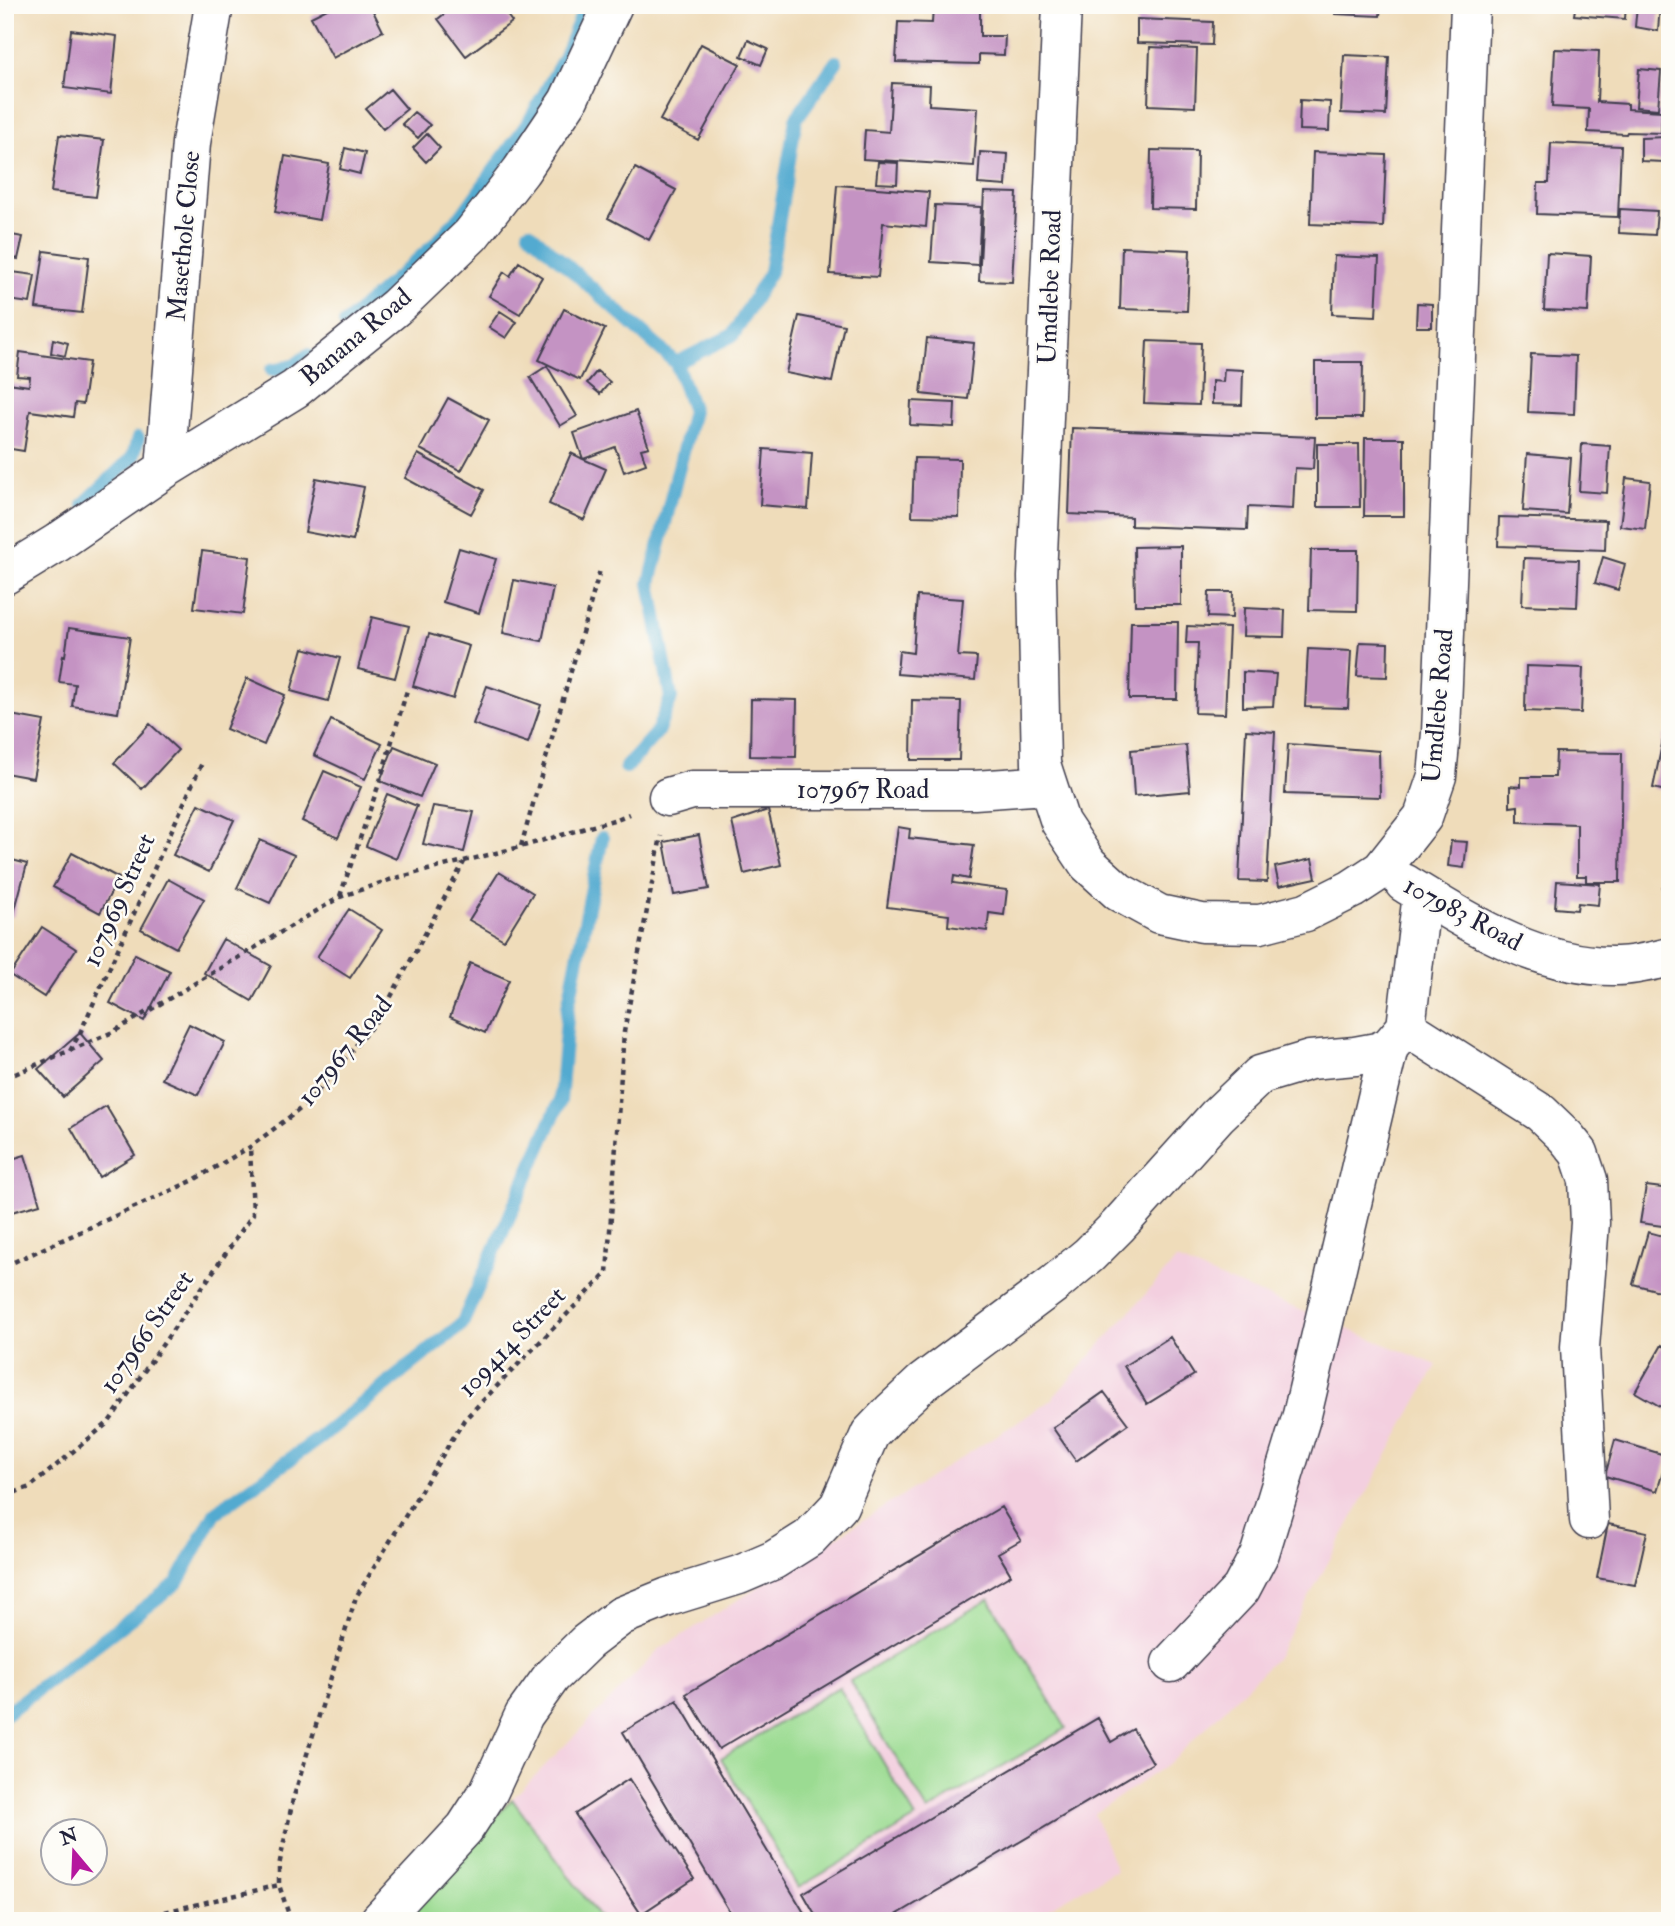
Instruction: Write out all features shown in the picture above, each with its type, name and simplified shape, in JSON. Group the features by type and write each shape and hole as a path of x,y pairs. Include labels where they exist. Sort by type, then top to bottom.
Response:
{"street":[{"name":"Masethole Close","path":"165,469 191,143 214,5"},
{"name":"Banana Road","path":"5,575 165,469 295,389 396,307 471,235 521,171 568,101 613,5"},
{"name":"Umdlebe Road","path":"1062,5 1037,578 1041,764 1060,822 1088,864 1119,892 1158,914 1202,923 1260,925 1306,912 1352,889 1381,870 1423,817 1437,776 1441,733 1470,5"},
{"name":"107967 Road","path":"668,797 692,790 974,790 1047,785"},
{"name":"107983 Road","path":"1381,870 1471,923 1538,953 1585,965 1619,967 1670,957"},
{"path":"1171,1663 1241,1589 1260,1553 1302,1415 1397,1037 1422,894"},
{"path":"1397,1037 1541,1113 1579,1153 1588,1180 1590,1223 1580,1347 1589,1520"},
{"path":"379,1921 465,1828 489,1791 524,1714 552,1676 587,1642 621,1616 668,1597 740,1575 774,1560 809,1538 839,1506 870,1434 892,1411 923,1382 1055,1284 1089,1255 1217,1116 1260,1075 1310,1060 1377,1052 1397,1037"}],"path":[{"path":"520,846 600,570"},
{"path":"340,897 380,781 408,687"},
{"name":"107969 Street","path":"70,1052 202,763"},
{"path":"5,1075 15,1074 113,1032 340,897 392,879 617,819 668,797"},
{"name":"109414 Street","path":"291,1921 279,1885 279,1866 293,1799 356,1597 464,1420 607,1273 624,1032 668,797"},
{"name":"107967 Road","path":"5,1266 192,1181 250,1147 308,1103 381,1015 464,861"},
{"name":"107966 Street","path":"5,1496 30,1487 109,1422 253,1214 250,1147"},
{"path":"126,1921 279,1885"}],"shaded area":[{"path":"1176,1260 1437,1365 1275,1659 1171,1762 1094,1814 1116,1870 1027,1921 602,1921 512,1799 659,1650 1049,1402"}],"green space":[{"path":"989,1599 1066,1728 928,1811 850,1681"},
{"path":"839,1687 916,1818 798,1888 721,1758"},
{"path":"512,1799 602,1921 402,1921"}],"building":[{"path":"335,5 370,5 383,31 333,58 311,17"},
{"path":"455,5 500,5 512,22 466,56 438,19"},
{"path":"1335,5 1381,5 1380,16 1335,14"},
{"path":"1555,5 1626,5 1625,19 1574,15 1575,9 1555,8"},
{"path":"1637,5 1660,5 1658,31 1635,27"},
{"path":"933,8 980,9 980,36 1005,36 1004,55 979,54 979,64 896,62 898,22 932,23"},
{"path":"1137,19 1213,22 1212,45 1137,43"},
{"path":"71,30 117,36 111,94 64,88"},
{"path":"748,40 768,49 761,65 741,56"},
{"path":"701,44 740,64 698,140 660,120"},
{"path":"1150,47 1197,49 1195,107 1148,105"},
{"path":"1555,49 1599,51 1597,102 1628,104 1628,109 1662,111 1661,133 1588,132 1589,109 1552,107"},
{"path":"5,51 10,52 7,75 5,75"},
{"path":"1344,55 1389,57 1386,115 1341,113"},
{"path":"1639,69 1661,71 1658,109 1636,107"},
{"path":"892,83 930,85 929,105 978,108 974,166 863,159 865,130 889,132"},
{"path":"390,89 407,109 383,129 366,109"},
{"path":"1300,100 1330,102 1329,131 1299,130"},
{"path":"414,112 430,125 418,138 402,124"},
{"path":"427,134 440,148 426,162 413,148"},
{"path":"59,135 104,140 96,197 51,192"},
{"path":"1666,137 1665,162 1641,161 1641,138"},
{"path":"1551,143 1621,146 1618,217 1537,214 1538,183 1549,183"},
{"path":"345,148 365,153 360,174 340,169"},
{"path":"1151,150 1197,151 1196,209 1150,208"},
{"path":"980,152 1008,154 1006,186 978,184"},
{"path":"1313,152 1386,155 1383,227 1310,224"},
{"path":"285,156 329,164 319,220 275,212"},
{"path":"878,162 898,163 897,184 876,183"},
{"path":"635,168 676,190 649,240 608,218"},
{"path":"837,185 929,192 926,227 883,223 878,277 830,274"},
{"path":"984,192 1017,193 1012,282 979,281"},
{"path":"935,205 981,207 978,265 931,262"},
{"path":"1620,209 1657,211 1655,235 1619,233"},
{"path":"6,234 23,237 18,259 5,256"},
{"path":"1122,247 1190,250 1187,311 1120,309"},
{"path":"44,251 89,257 82,313 36,308"},
{"path":"1547,253 1591,256 1588,312 1544,310"},
{"path":"1334,256 1379,258 1376,316 1332,314"},
{"path":"519,262 542,277 520,314 489,296 504,272 510,276"},
{"path":"12,272 35,275 30,303 7,300"},
{"path":"1417,303 1432,304 1432,327 1416,327"},
{"path":"564,309 605,329 580,380 539,360"},
{"path":"500,311 517,322 506,338 489,327"},
{"path":"799,316 844,325 832,382 786,373"},
{"path":"927,338 974,343 968,399 921,394"},
{"path":"53,339 68,343 65,356 51,353"},
{"path":"1147,341 1201,343 1199,405 1144,403"},
{"path":"20,352 89,362 83,404 75,403 73,417 30,411 24,451 5,448 5,402 8,383 29,386 30,377 17,376"},
{"path":"1531,354 1576,356 1574,414 1528,412"},
{"path":"1315,362 1363,362 1362,418 1315,418"},
{"path":"547,366 577,416 560,426 530,377"},
{"path":"1224,369 1243,370 1242,405 1212,404 1212,381 1223,382"},
{"path":"597,371 610,382 600,394 587,383"},
{"path":"448,398 489,420 461,471 420,449"},
{"path":"911,401 955,403 954,427 910,425"},
{"path":"636,411 649,447 641,449 646,464 624,472 615,447 583,459 574,433"},
{"path":"1072,428 1315,437 1313,469 1295,468 1293,509 1248,507 1247,530 1131,526 1131,517 1069,514"},
{"path":"1365,438 1404,438 1404,516 1364,516"},
{"path":"1317,444 1359,444 1360,507 1317,507"},
{"path":"1582,444 1610,446 1607,493 1579,491"},
{"path":"764,449 812,453 808,509 760,505"},
{"path":"571,453 606,469 584,520 549,504"},
{"path":"418,454 484,490 471,514 405,478"},
{"path":"1527,454 1571,458 1567,514 1523,511"},
{"path":"914,458 960,459 959,517 912,516"},
{"path":"316,478 364,487 353,541 305,532"},
{"path":"1626,478 1650,481 1645,529 1620,526"},
{"path":"1499,517 1606,520 1605,550 1498,546"},
{"path":"1181,546 1181,605 1135,605 1134,547"},
{"path":"459,548 496,559 479,613 443,602"},
{"path":"1311,550 1358,550 1357,611 1309,610"},
{"path":"202,551 250,557 243,614 194,608"},
{"path":"1603,557 1625,564 1618,590 1595,583"},
{"path":"1524,558 1579,560 1577,607 1522,605"},
{"path":"514,580 553,588 542,641 503,633"},
{"path":"1209,592 1233,592 1232,618 1208,617"},
{"path":"917,596 963,599 958,656 977,657 975,680 897,674 899,651 913,653"},
{"path":"1244,608 1285,610 1284,637 1243,636"},
{"path":"372,617 409,626 395,678 358,669"},
{"path":"1131,622 1178,622 1177,699 1129,699"},
{"path":"1187,626 1229,628 1225,714 1195,713 1198,643 1186,643"},
{"path":"69,628 130,637 118,713 72,706 75,684 59,682"},
{"path":"429,634 469,646 453,699 413,686"},
{"path":"1360,642 1388,643 1387,677 1357,676"},
{"path":"303,648 340,658 328,701 291,691"},
{"path":"1308,649 1351,651 1348,708 1305,707"},
{"path":"1526,666 1583,668 1581,713 1525,711"},
{"path":"1243,672 1276,674 1273,706 1243,707"},
{"path":"247,678 285,695 264,745 226,729"},
{"path":"487,686 541,705 528,743 473,724"},
{"path":"751,699 797,700 796,757 750,756"},
{"path":"912,700 961,701 959,760 911,760"},
{"path":"5,714 44,721 33,778 5,773"},
{"path":"331,720 382,744 365,779 314,755"},
{"path":"150,724 178,750 142,789 114,763"},
{"path":"1246,730 1275,732 1267,882 1239,881"},
{"path":"1664,735 1670,736 1670,792 1653,788"},
{"path":"1288,744 1379,751 1380,797 1285,794"},
{"path":"1186,745 1190,791 1134,796 1131,750"},
{"path":"394,746 435,763 420,797 380,781"},
{"path":"1556,752 1622,753 1620,882 1586,882 1586,876 1577,876 1577,824 1518,822 1518,806 1510,807 1510,786 1521,787 1521,777 1555,777"},
{"path":"324,771 361,787 338,838 302,821"},
{"path":"387,794 417,806 396,859 366,846"},
{"path":"199,804 234,820 209,872 173,855"},
{"path":"433,806 474,812 464,852 423,844"},
{"path":"768,810 781,865 744,874 732,822"},
{"path":"898,827 910,829 909,838 974,845 969,879 954,876 953,883 1007,890 1004,915 989,913 987,931 948,926 949,915 887,907"},
{"path":"699,835 709,889 674,895 664,842"},
{"path":"260,840 294,855 270,903 237,888"},
{"path":"1451,841 1467,842 1464,868 1448,866"},
{"path":"72,853 119,878 100,913 53,887"},
{"path":"5,858 27,864 13,917 5,915"},
{"path":"1312,859 1316,878 1279,886 1275,867"},
{"path":"1670,871 1670,893 1662,889"},
{"path":"499,872 533,893 504,940 469,920"},
{"path":"168,879 204,899 176,948 141,929"},
{"path":"1557,881 1600,884 1598,905 1578,903 1577,910 1555,908"},
{"path":"349,909 382,930 350,978 317,957"},
{"path":"42,927 76,949 44,997 10,975"},
{"path":"223,939 271,966 252,1001 204,973"},
{"path":"135,954 170,971 144,1021 110,1003"},
{"path":"470,963 509,980 485,1033 450,1017"},
{"path":"189,1024 225,1042 198,1095 162,1079"},
{"path":"80,1033 104,1061 63,1097 38,1069"},
{"path":"106,1106 135,1155 99,1177 71,1128"},
{"path":"25,1155 40,1204 5,1214 5,1161"},
{"path":"1646,1186 1670,1189 1670,1227 1640,1223"},
{"path":"1648,1232 1670,1238 1670,1294 1633,1284"},
{"path":"1170,1337 1194,1375 1147,1404 1124,1366"},
{"path":"1662,1345 1670,1350 1670,1412 1635,1392"},
{"path":"1104,1392 1128,1424 1076,1461 1053,1428"},
{"path":"1615,1440 1668,1456 1657,1491 1605,1476"},
{"path":"1001,1507 1021,1540 998,1553 1011,1575 719,1749 686,1694"},
{"path":"1608,1524 1647,1532 1635,1585 1597,1578"},
{"path":"677,1700 809,1921 735,1921 623,1732"},
{"path":"1098,1718 1111,1742 1133,1729 1153,1763 886,1921 819,1921 803,1893"},
{"path":"629,1779 694,1879 641,1914 575,1814"}],"waterway":[{"path":"345,324 433,246 465,211 530,120 565,56 586,5"},
{"path":"676,363 733,335 770,272 796,119 836,62"},
{"path":"529,232 676,363 693,411 650,583 671,698 657,732 626,767"},
{"path":"272,370 294,366 308,355"},
{"path":"84,504 133,457 138,438"},
{"path":"5,1714 177,1583 215,1513 321,1437 462,1324 560,1101 568,1007 602,838"}]}
